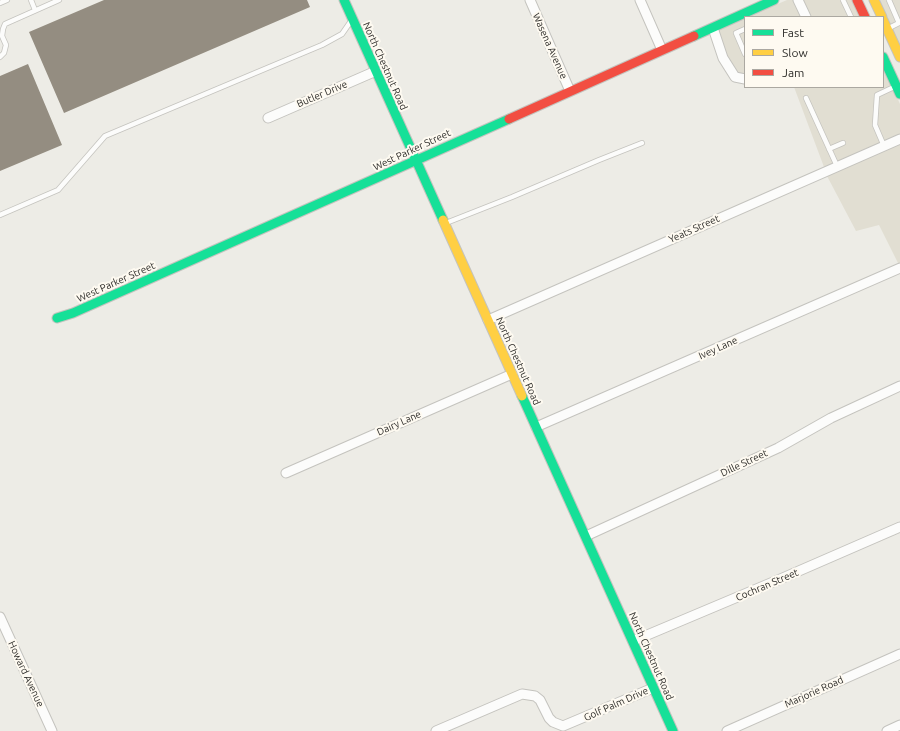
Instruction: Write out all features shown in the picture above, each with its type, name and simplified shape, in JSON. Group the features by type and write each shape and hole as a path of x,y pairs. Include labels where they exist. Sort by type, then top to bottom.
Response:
{"street":[{"name":"North Chestnut Road","path":"344,0 673,731"},
{"name":"Wasena Avenue","path":"530,0 570,91"},
{"path":"640,0 662,50"},
{"name":"West Parker Street","path":"747,15 754,4 774,0"},
{"path":"798,0 806,16"},
{"path":"857,0 865,16"},
{"path":"874,0 885,13 887,29 898,45 900,57"},
{"name":"West Parker Street","path":"57,318 87,307 662,50 712,28 744,16"},
{"path":"712,28 723,58 735,77 744,79"},
{"path":"884,62 886,72 898,90"},
{"name":"Butler Drive","path":"268,118 376,72"},
{"name":"Yeats Street","path":"488,320 900,138"},
{"name":"Ivey Lane","path":"536,427 900,268"},
{"name":"Dairy Lane","path":"286,473 512,374"},
{"name":"Dille Street","path":"586,536 778,448 831,418 900,386"},
{"name":"Cochran Street","path":"633,641 778,580 900,526"},
{"name":"Howard Avenue","path":"0,618 52,731"},
{"name":"Marjorie Road","path":"727,731 900,654"},
{"name":"Golf Palm Drive","path":"436,731 522,694 535,696 540,700 549,718 563,726 653,688"},
{"path":"887,731 900,725"}],"lane":[{"path":"0,3 7,0"},
{"path":"31,0 35,10"},
{"path":"0,57 4,53 6,45 2,36 3,28 6,24 59,0"},
{"path":"843,0 851,16"},
{"path":"887,29 899,23 885,13 889,0"},
{"path":"0,215 58,190 105,136 322,45 342,34 352,20"},
{"path":"744,29 736,33 744,52"},
{"path":"884,146 875,125 877,95 898,90"},
{"path":"806,98 837,166"},
{"path":"444,224 642,143"},
{"path":"829,149 843,143"}],"shaded area":[{"path":"787,0 793,0 801,16 749,16"},
{"path":"803,0 853,0 860,16 811,16"},
{"path":"879,0 900,0 900,47"},
{"path":"744,18 744,74 738,73 727,56 718,30"},
{"path":"884,69 900,104 900,134 824,167 794,88 884,88"},
{"path":"900,144 900,263 898,263 879,225 856,231 827,176"}],"building":[{"path":"104,0 307,0 310,7 64,113 29,32"},
{"path":"28,64 62,145 0,171 0,76"}],"traffic: fast":[{"path":"344,0 443,220"},
{"path":"694,36 774,0"},
{"path":"884,59 900,94"},
{"path":"57,318 73,313 509,119"},
{"path":"522,396 673,731"}],"traffic: slow":[{"path":"874,0 882,16"},
{"path":"884,22 900,57"},
{"path":"443,220 522,396"}],"traffic: jam":[{"path":"857,0 865,16"},
{"path":"509,119 694,36"}]}
